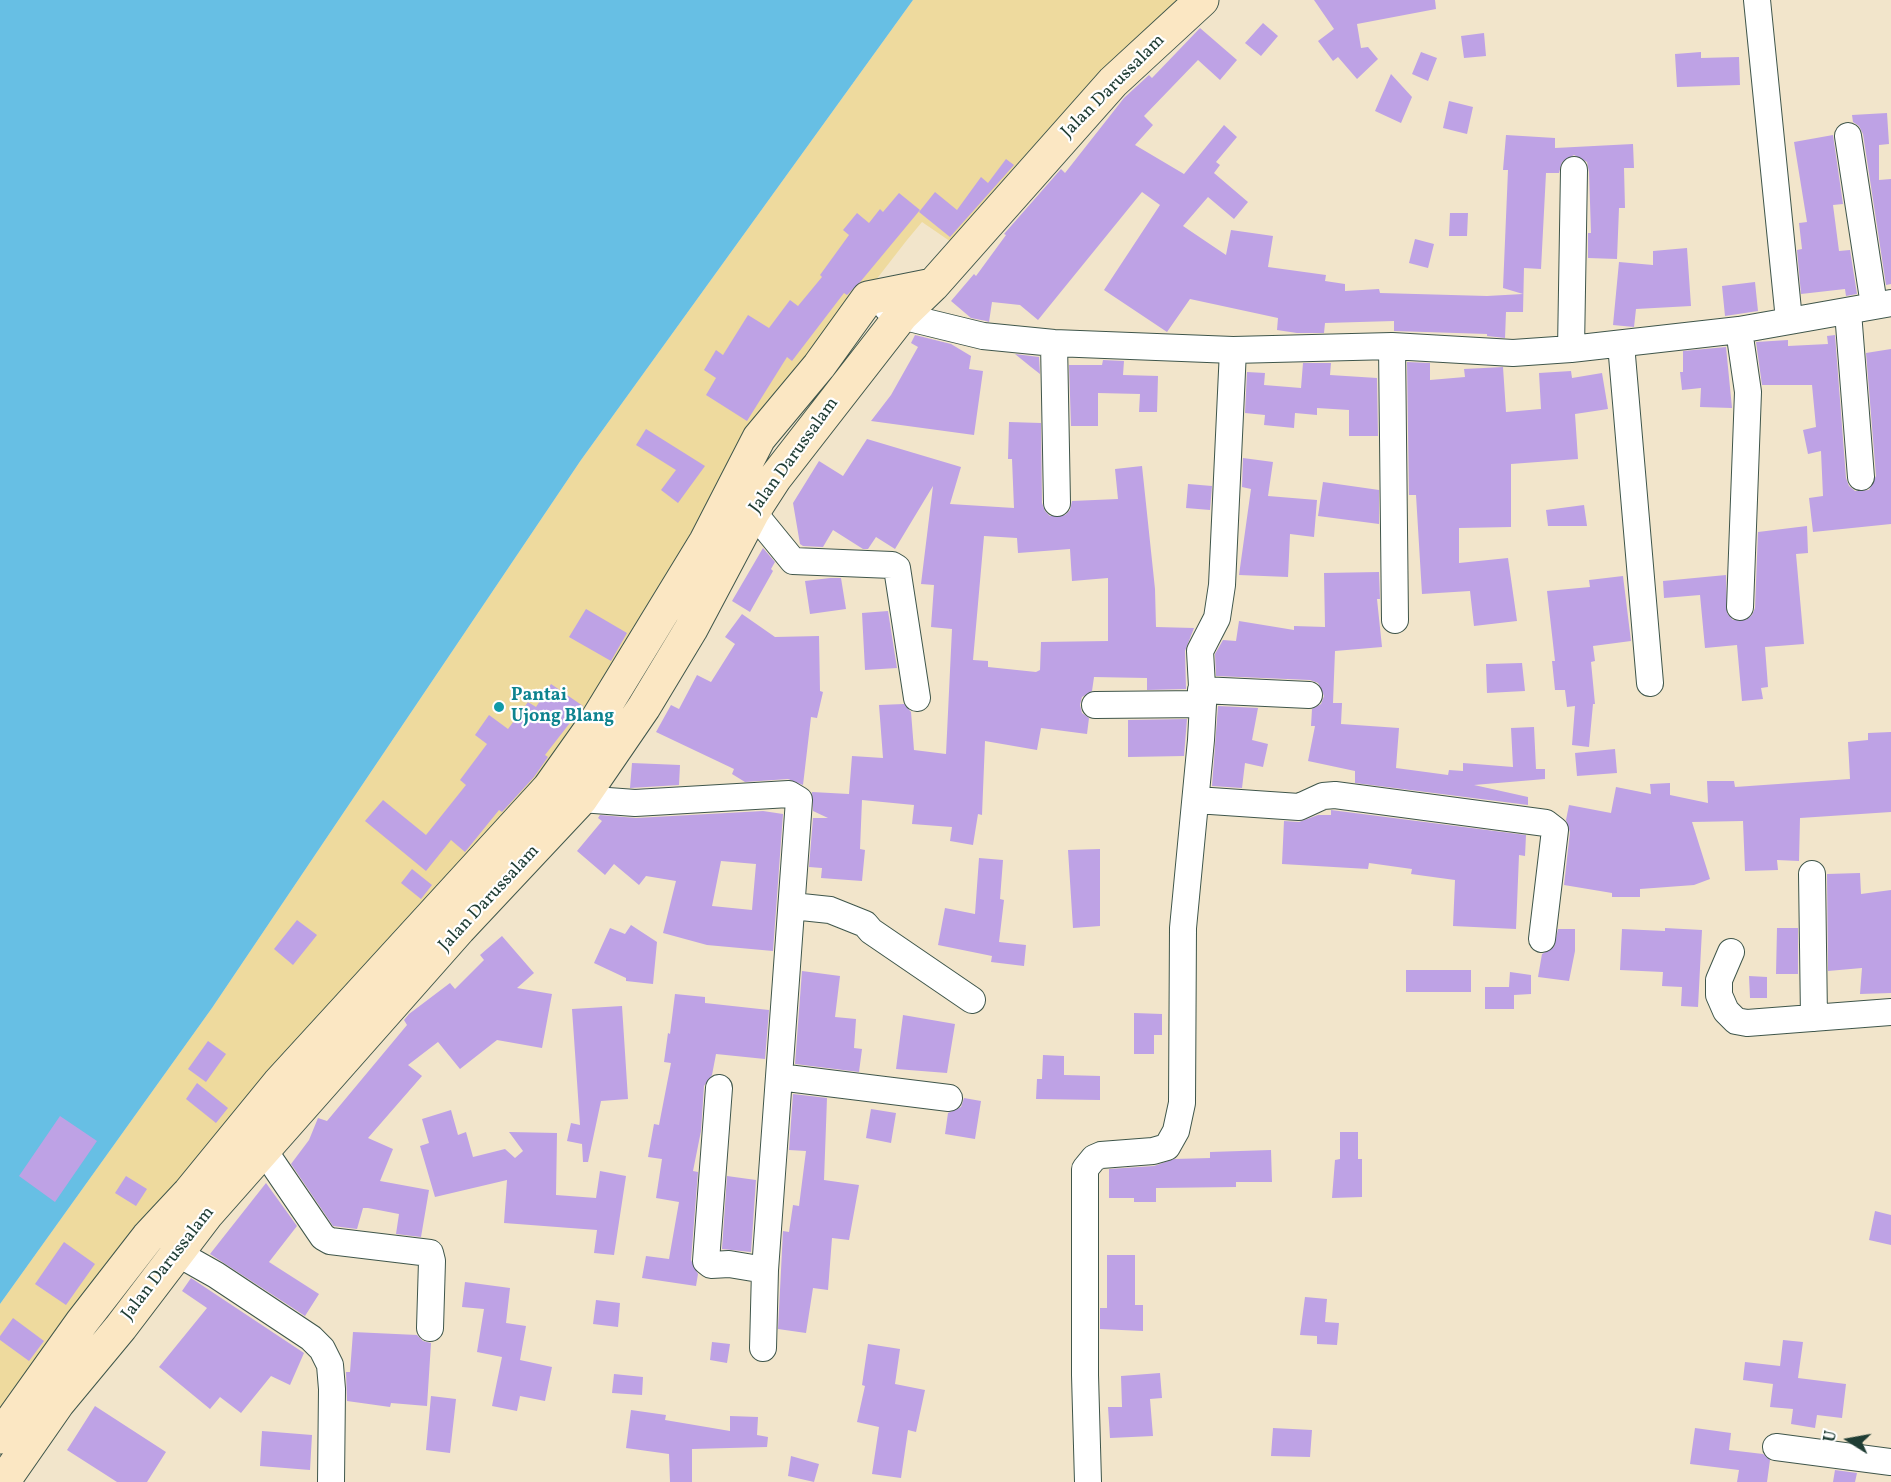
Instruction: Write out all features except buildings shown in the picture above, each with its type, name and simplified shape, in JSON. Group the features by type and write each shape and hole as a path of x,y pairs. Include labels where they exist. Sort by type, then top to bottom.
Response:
{"street":[{"name":"Jalan Darussalam","path":"3,1482 58,1403 207,1214 459,929 581,799 650,697 691,628 753,512 775,478 901,316 933,285 1113,82 1203,0"},
{"path":"1757,0 1789,320"},
{"path":"868,298 901,316 983,336 1054,343 1233,350 1392,346 1513,353 1621,344 1739,330 1848,312 1883,304 1848,136"},
{"path":"1571,349 1574,170"},
{"path":"868,298 933,285"},
{"name":"Jalan Darussalam","path":"0,1437 82,1322 148,1237 189,1193 279,1083 549,789 593,726 700,551 759,438 819,366 868,298"},
{"path":"1848,312 1862,477"},
{"path":"1739,330 1748,392 1740,607"},
{"path":"1054,343 1058,503"},
{"path":"1621,344 1650,683"},
{"path":"1392,346 1395,620"},
{"path":"1088,1482 1084,1375 1085,1169 1094,1158 1101,1155 1153,1151 1167,1147 1176,1131 1182,1103 1183,928 1196,800 1202,697 1200,651 1217,618 1222,585 1233,350"},
{"path":"753,512 793,561 897,567 917,698"},
{"path":"1095,705 1202,697 1309,695"},
{"path":"581,799 635,803 789,794 796,797 801,807 765,1270 763,1348"},
{"path":"1196,800 1299,807 1323,796 1335,795 1546,823 1555,830 1542,939"},
{"path":"1812,874 1814,1018"},
{"path":"792,906 830,910 865,924 871,931 972,1000"},
{"path":"1731,952 1719,980 1719,995 1726,1011 1736,1021 1747,1023 1891,1012"},
{"path":"779,1077 949,1098"},
{"path":"719,1088 706,1261 711,1265 729,1264 765,1270"},
{"path":"263,1149 323,1237 330,1241 430,1253 432,1261 430,1328"},
{"path":"177,1253 216,1275 311,1338 322,1349 330,1365 332,1389 331,1482"},
{"path":"1776,1447 1891,1462"}],"sand":[{"name":"Pantai Ujong Blang","path":"913,0 1184,0 960,248 922,222 907,240 791,389 701,531 535,781 0,1427 0,1304 212,1008 581,460"}],"water":[{"path":"0,0 913,0 581,460 212,1008 0,1304"}],"place":[{"name":"Pantai Ujong Blang","path":"499,707"}]}
